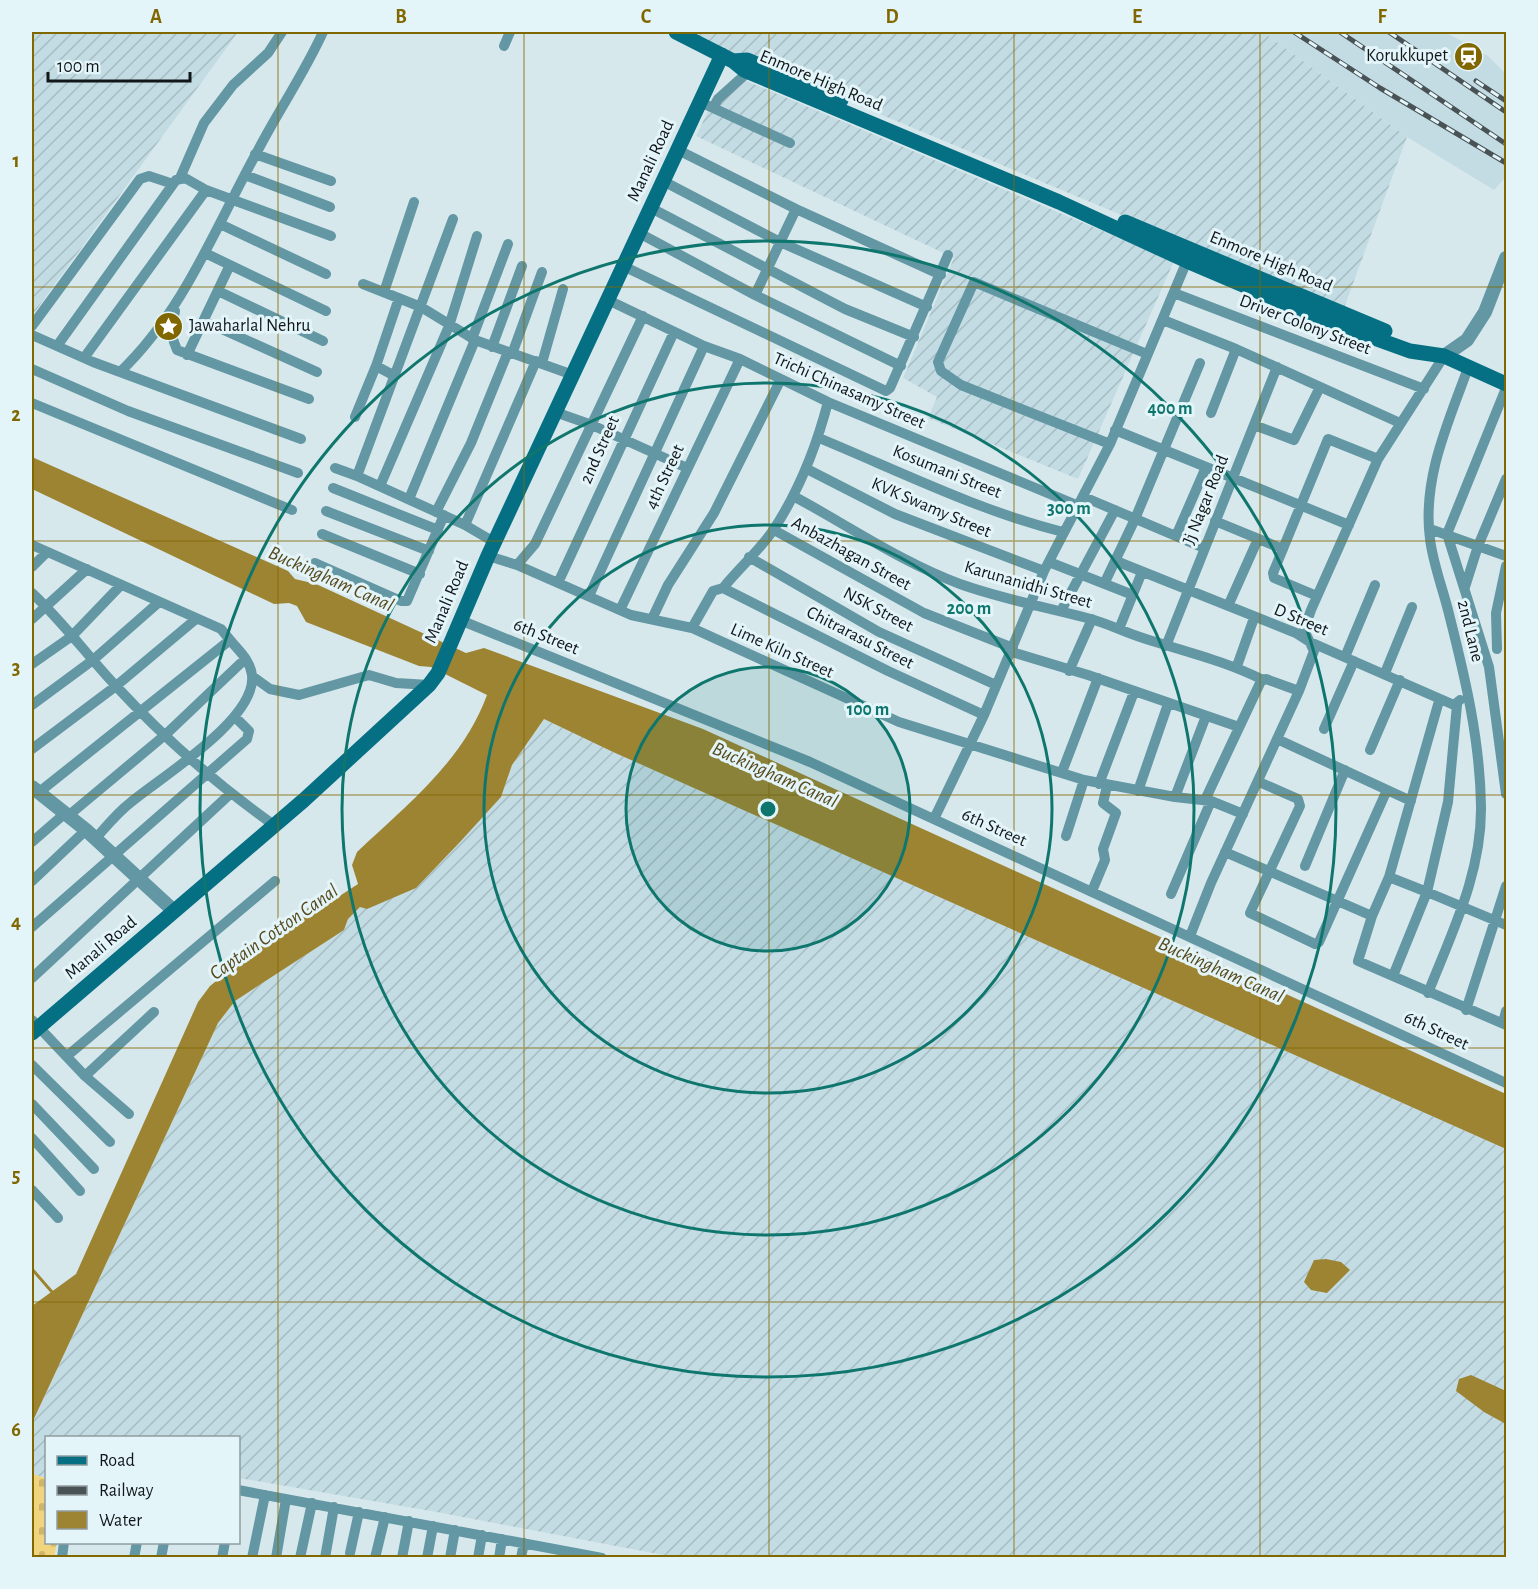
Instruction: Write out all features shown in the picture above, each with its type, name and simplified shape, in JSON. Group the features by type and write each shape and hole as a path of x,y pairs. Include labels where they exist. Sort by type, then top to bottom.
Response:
{"main road":[{"path":"676,32 727,58"},
{"name":"Enmore High Road","path":"727,58 748,72 1189,256 1415,344 1423,351 1444,356 1506,384"},
{"name":"Enmore High Road","path":"727,58 747,60 1189,256"},
{"name":"Manali Road","path":"34,1026 274,825 434,679 491,549 663,181 678,150 706,105 727,58"}],"street":[{"path":"57,346 176,181 204,123 233,85 268,53 282,32"},
{"path":"120,372 144,349 177,302 205,253 255,154 306,68 323,32"},
{"path":"504,46 510,32"},
{"path":"706,105 718,99 748,72"},
{"path":"706,105 790,143"},
{"path":"678,150 796,209 941,275"},
{"path":"255,154 331,181"},
{"path":"245,175 330,207"},
{"path":"32,326 140,179 150,176 176,181 233,198 331,236"},
{"path":"663,181 780,242 927,307"},
{"path":"84,358 206,190"},
{"path":"384,292 414,202"},
{"path":"651,208 767,271 845,309 914,337"},
{"path":"755,295 796,209"},
{"path":"357,476 453,219"},
{"path":"220,224 326,274"},
{"path":"639,233 755,295 901,366"},
{"path":"380,486 448,326 477,236"},
{"path":"410,500 462,376 508,244"},
{"path":"205,253 326,311"},
{"path":"623,266 883,390 890,388 901,366 948,255"},
{"path":"934,819 984,715 1046,567 1110,444 1189,256"},
{"path":"1190,936 1313,655 1304,630 1378,459 1444,356 1467,340 1485,312 1506,258"},
{"path":"187,356 230,265"},
{"path":"492,347 522,266"},
{"path":"315,563 405,602 410,598 438,530 440,513 510,353 542,272"},
{"path":"1110,444 961,385 941,371 938,362 974,282 1147,354"},
{"path":"363,284 422,307 448,326 473,340 573,375"},
{"path":"465,525 539,362 563,289"},
{"path":"218,291 323,341"},
{"name":"Driver Colony Street","path":"1174,293 1424,389"},
{"path":"355,417 376,366 399,298"},
{"name":"Trichi Chinasamy Street","path":"608,300 704,346 740,359 828,402 1082,501 1115,510 1204,548"},
{"path":"177,302 171,334 177,350 187,356 309,399"},
{"path":"517,565 534,544 643,316"},
{"path":"1162,320 1236,349 1400,423"},
{"path":"204,321 317,372"},
{"name":"2nd Street","path":"558,583 674,332"},
{"path":"32,335 120,372 301,439"},
{"path":"589,596 704,346"},
{"path":"1211,413 1236,349"},
{"name":"4th Street","path":"620,610 740,359"},
{"path":"1105,582 1135,519 1200,363"},
{"path":"376,366 395,376"},
{"name":"Jj Nagar Road","path":"1166,646 1277,368"},
{"name":"2nd Lane","path":"1428,993 1469,892 1477,853 1481,808 1469,696 1430,539 1431,493 1436,454 1468,368"},
{"path":"32,369 128,411 298,473"},
{"path":"652,619 668,585 714,513 781,379"},
{"path":"1254,425 1294,440 1320,387"},
{"path":"1506,388 1447,534 1489,667 1506,794"},
{"path":"692,628 713,591 723,588 774,530 795,497 819,438 828,402"},
{"path":"32,403 292,510"},
{"path":"555,412 592,425 687,468"},
{"path":"1115,430 1349,525"},
{"name":"Kosumani Street","path":"819,438 979,504 1035,525 1063,532"},
{"path":"1317,596 1274,578 1273,573 1329,438 1378,459"},
{"path":"1176,536 1206,467"},
{"name":"Lime Kiln Street","path":"335,468 465,525 491,549 517,565 620,610 692,628 899,722 971,742 1084,780 1175,797 1208,800 1243,814"},
{"name":"KVK Swamy Street","path":"807,469 894,514 1046,567 1105,582 1133,595"},
{"path":"1465,587 1478,546 1506,479"},
{"path":"333,488 438,530"},
{"name":"Karunanidhi Street","path":"795,497 853,528 890,552 959,584 1031,605 1092,619 1166,646 1237,666 1263,680 1299,690"},
{"path":"1061,611 1115,510"},
{"path":"327,511 429,551"},
{"path":"1215,521 1283,549"},
{"path":"1430,529 1506,556"},
{"name":"Anbazhagan Street","path":"774,530 924,613 1012,650 1239,727"},
{"path":"322,534 420,574"},
{"path":"1228,606 1258,539"},
{"path":"32,545 221,630 245,659 252,676 270,689 299,694 369,675 396,683 434,679"},
{"path":"32,567 47,552"},
{"name":"NSK Street","path":"749,557 879,632 996,685"},
{"name":"D Street","path":"1116,561 1296,633 1310,642 1385,673 1439,700 1456,705"},
{"path":"1497,649 1496,613 1506,566"},
{"path":"32,619 87,569"},
{"path":"1119,629 1142,572"},
{"path":"1324,729 1375,585"},
{"path":"32,664 72,636 120,586"},
{"name":"Chitrarasu Street","path":"723,588 888,671 984,715"},
{"path":"32,593 116,686 165,735 230,794 274,825"},
{"path":"32,705 93,660 158,603"},
{"path":"1385,673 1412,607"},
{"path":"1237,666 1254,618"},
{"path":"32,749 116,686 196,619"},
{"path":"1069,670 1092,619"},
{"name":"6th Street","path":"460,620 810,762 1506,1083"},
{"path":"174,911 138,881 90,835 35,790 230,640"},
{"path":"32,842 62,816 68,816 165,735 245,659"},
{"path":"32,881 189,758 236,717 246,704 252,676"},
{"path":"1062,772 1098,678"},
{"path":"1171,894 1239,727 1263,680"},
{"path":"1370,750 1400,680"},
{"path":"1092,891 1105,861 1103,849 1116,813 1103,803 1103,785 1134,692"},
{"path":"1392,976 1427,892 1448,802 1456,705 1461,699 1469,696"},
{"path":"1439,700 1389,877 1372,916 1357,960 1466,1010 1505,1024 1506,1011"},
{"path":"1138,791 1168,704"},
{"path":"1175,797 1206,716"},
{"path":"32,927 209,774 249,735 249,731 236,717"},
{"path":"1276,739 1411,801"},
{"path":"1305,866 1345,770"},
{"path":"1066,836 1084,780"},
{"path":"1259,782 1296,798 1300,804 1250,913 1315,944 1319,942 1387,790"},
{"path":"32,978 230,794"},
{"path":"1225,852 1372,916"},
{"path":"1389,877 1502,923"},
{"path":"67,1056 275,881"},
{"path":"1466,1010 1502,923 1506,886"},
{"path":"85,1076 154,1012"},
{"path":"34,1026 85,1076 129,1114"},
{"path":"32,1065 110,1142"},
{"path":"32,1104 94,1168"},
{"path":"32,1138 80,1191"},
{"path":"32,1190 58,1218"},
{"path":"240,1490 524,1543 549,1553 598,1557"},
{"path":"252,1557 265,1495"},
{"path":"276,1557 286,1499"},
{"path":"300,1557 312,1503"},
{"path":"325,1557 334,1508"},
{"path":"351,1553 359,1512"},
{"path":"375,1557 384,1517"},
{"path":"402,1557 409,1521"},
{"path":"427,1557 433,1526"},
{"path":"450,1557 455,1530"},
{"path":"478,1557 482,1535"},
{"path":"499,1557 502,1539"},
{"path":"521,1557 524,1543"}],"shaded area":[{"path":"35,32 238,32 32,316 32,39"},
{"path":"697,32 1263,32 1407,137 1344,308 695,37"},
{"path":"1263,32 1445,32 1488,56 1506,74 1506,180 1504,179 1494,190 1407,137"},
{"path":"744,80 1174,261 1078,479 928,418 937,397 903,378 954,258 696,136 708,111"},
{"path":"544,719 613,752 1506,1149 1506,1557 674,1557 431,1511 240,1478 240,1436 45,1436 45,1478 32,1474 32,1423 218,1023 235,1001 344,930 348,919 360,907 501,797 512,765"}],"green space":[{"path":"32,1474 45,1478 45,1544 57,1544 54,1557 32,1557"}],"water":[{"name":"Buckingham Canal","path":"32,457 288,571 295,579 316,584 466,653 484,648 703,729 1506,1094 1506,1149 613,752 544,719 512,765 501,797 416,888 367,909 360,907 348,919 344,930 235,1001 218,1023 32,1423 32,1306 76,1274 198,1002 210,986 327,893 335,899 358,884 352,865 357,852 414,799 449,761 477,719 487,695 431,667 419,666 306,622 297,606 289,603 274,604 32,489"},
{"path":"1326,1259 1341,1262 1350,1270 1327,1293 1311,1290 1304,1282 1314,1260"},
{"path":"1471,1375 1506,1391 1506,1421 1504,1423 1484,1412 1456,1391 1459,1379"}],"waterway":[{"path":"32,1269 52,1292"}],"railway":[{"path":"1294,32 1380,88 1506,163"},
{"path":"1340,32 1506,144"},
{"path":"1389,32 1506,112"},
{"path":"1476,81 1506,101"}],"place":[{"name":"Korukkupet","path":"1469,56"},
{"name":"Jawaharlal Nehru","path":"168,326"}],"water label":[{"name":"Captain Cotton Canal","path":"274,932"}]}
